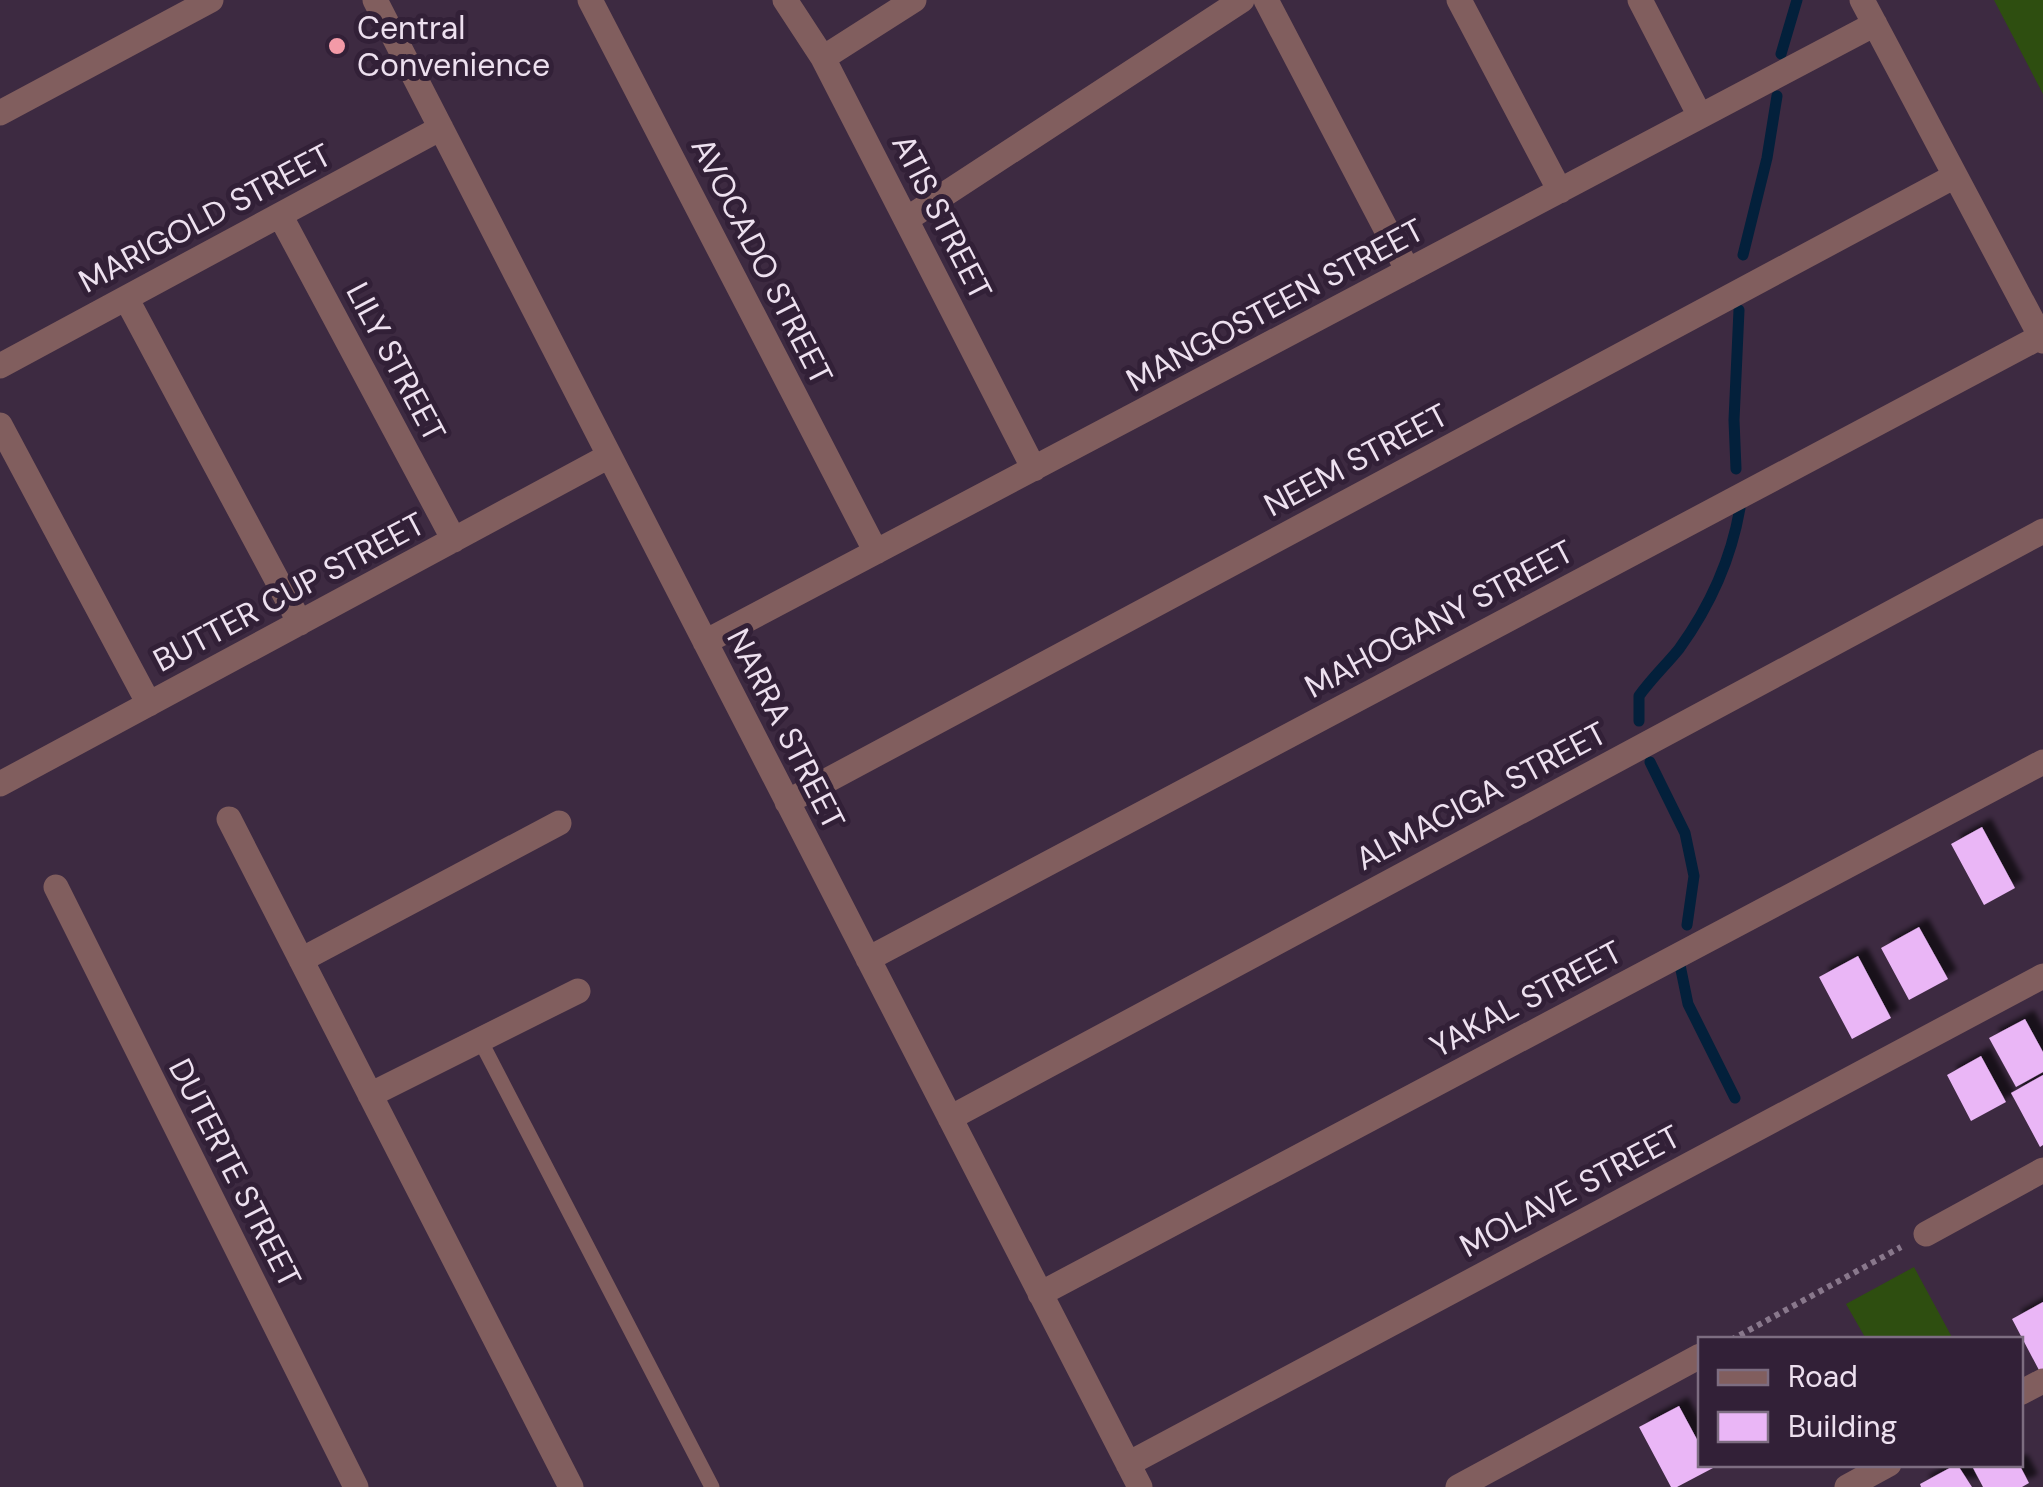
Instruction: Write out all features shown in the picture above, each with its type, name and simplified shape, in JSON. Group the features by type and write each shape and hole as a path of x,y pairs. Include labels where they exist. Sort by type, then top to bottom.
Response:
{"street":[{"path":"0,113 211,0"},
{"name":"NARRA STREET","path":"375,0 1134,1476"},
{"name":"AVOCADO STREET","path":"590,0 876,552"},
{"name":"ATIS STREET","path":"785,0 823,58 1034,469"},
{"path":"823,58 914,0"},
{"path":"907,219 1242,0"},
{"path":"1266,0 1408,271"},
{"path":"1460,0 1560,191"},
{"path":"1640,0 1700,116"},
{"path":"1862,0 2042,339"},
{"name":"MANGOSTEEN STREET","path":"705,642 1875,24"},
{"name":"MARIGOLD STREET","path":"0,366 441,128"},
{"name":"NEEM STREET","path":"787,802 1955,176"},
{"name":"LILY STREET","path":"280,215 454,540"},
{"path":"126,298 300,623"},
{"name":"MAHOGANY STREET","path":"868,959 2042,339"},
{"path":"0,425 149,704"},
{"name":"BUTTER CUP STREET","path":"2,779 610,456"},
{"name":"ALMACIGA STREET","path":"950,1118 2043,532"},
{"name":"YAKAL STREET","path":"1040,1294 2043,762"},
{"path":"229,819 571,1487"},
{"path":"301,960 559,822"},
{"name":"DUTERTE STREET","path":"56,887 356,1487"},
{"name":"MOLAVE STREET","path":"1134,1476 2043,976"},
{"path":"370,1095 578,991"},
{"path":"1926,1234 2043,1170"},
{"path":"1458,1487 1698,1357"},
{"path":"1847,1487 1884,1467"}],"lane":[{"path":"480,1040 712,1487"}],"path":[{"path":"1736,1337 1926,1234"}],"green space":[{"path":"1994,0 2043,0 2043,94"},
{"path":"1914,1267 1952,1337 1865,1337 1846,1304"}],"building":[{"path":"1982,827 2015,888 1984,905 1951,844"},
{"path":"1919,927 1948,979 1909,1000 1881,948"},
{"path":"1858,956 1891,1018 1852,1039 1819,977"},
{"path":"2025,1019 2043,1052 2043,1072 2016,1087 1989,1038"},
{"path":"1981,1056 2006,1102 1971,1121 1947,1075"},
{"path":"2043,1075 2043,1145 2040,1147 2011,1093"},
{"path":"2043,1302 2043,1371 2040,1372 2012,1319"},
{"path":"1679,1406 1698,1441 1698,1467 1713,1468 1671,1487 1639,1427"},
{"path":"1951,1467 1959,1467 1972,1487 1921,1487 1920,1484"},
{"path":"1973,1467 2021,1467 2029,1483 2022,1487 1983,1487"}],"waterway":[{"path":"1781,54 1797,0"},
{"path":"1743,255 1767,158 1777,96"},
{"path":"1736,469 1739,310"},
{"path":"1639,721 1639,696 1679,649 1710,599 1731,546 1740,508"},
{"path":"1650,762 1685,833 1694,876 1687,925"},
{"path":"1680,965 1688,1004 1735,1098"}],"place":[{"name":"Central Convenience","path":"337,46"}]}
